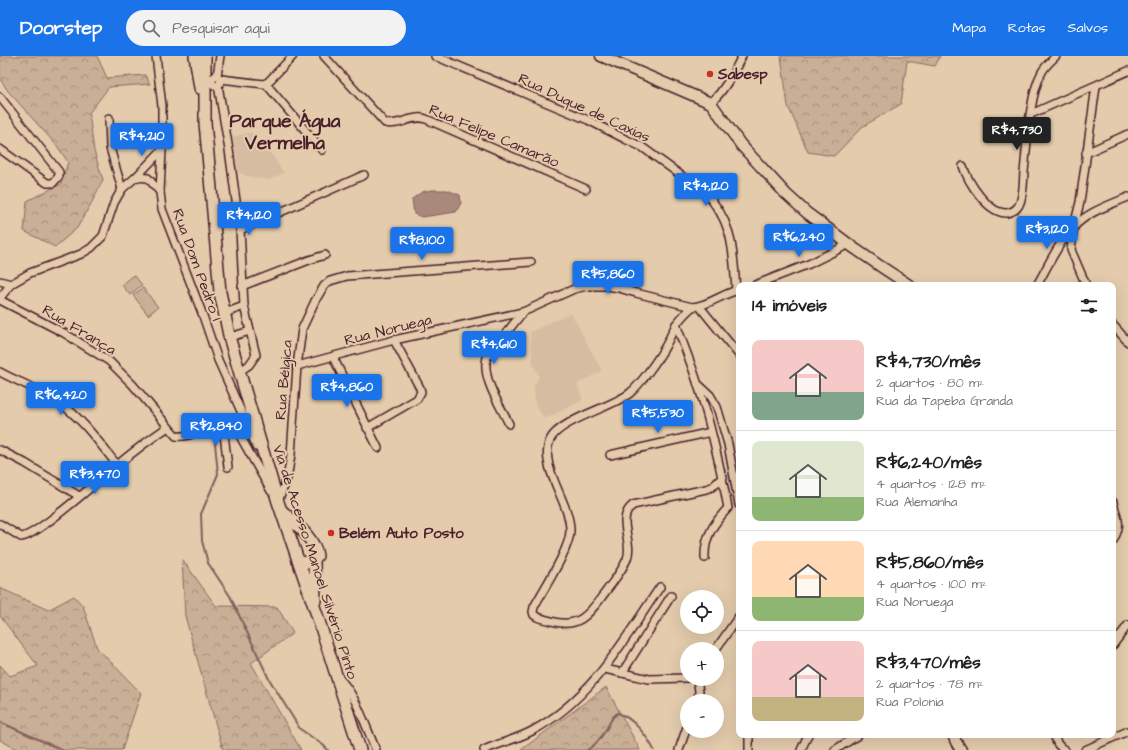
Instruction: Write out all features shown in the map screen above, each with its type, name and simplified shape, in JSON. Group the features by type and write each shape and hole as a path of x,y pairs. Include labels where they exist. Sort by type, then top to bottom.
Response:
{"main road":[{"name":"Via de Acesso Manoel Silvério Pinto","path":"195,56 211,78"},
{"name":"Via de Acesso Manoel Silvério Pinto","path":"205,56 211,78 206,123 220,292 230,337 238,372 279,506 315,609 360,750"},
{"path":"601,56 711,103 741,145 786,194 807,213 904,282"},
{"path":"279,506 296,523 317,550 317,556 314,560 315,609"},
{"path":"298,561 304,563 314,560"},
{"path":"954,738 961,750"}],"street":[{"name":"Rua Dom Pedro I","path":"156,56 162,106 160,192 162,209 202,313 218,360 269,472"},
{"path":"220,56 211,78 229,150 240,230 244,306 256,355 249,365 238,372"},
{"path":"211,78 248,84 266,84 293,56"},
{"name":"Rua Felipe Camarão","path":"324,56 385,122 392,124 415,117 426,119 586,189"},
{"name":"Rua Duque de Caxias","path":"435,56 588,120 636,144 675,170 713,200 725,219 730,239 737,282"},
{"path":"711,103 721,93 730,80 742,56"},
{"path":"963,166 974,187 988,205 1004,213 1009,213 1018,207 1023,193 1035,90 1039,77 1056,56"},
{"path":"1031,114 1128,71"},
{"path":"266,84 322,150"},
{"path":"1085,282 1071,250 1074,226 1080,202 1096,86"},
{"path":"0,97 59,172 59,176 53,183 47,183 0,149"},
{"path":"109,118 110,148 122,189"},
{"path":"1086,152 1128,134"},
{"path":"0,299 11,284 30,273 81,254 91,248 103,236 114,203 122,189 162,150"},
{"path":"240,230 364,175"},
{"path":"136,177 148,178 160,192"},
{"path":"1039,282 1074,226 1092,214 1128,197"},
{"path":"763,282 809,264 849,244"},
{"path":"242,286 325,255"},
{"name":"Rua Bélgica","path":"279,506 292,455 297,366 302,329 324,286 330,281 347,276 531,262"},
{"path":"0,281 11,284"},
{"name":"Rua Noruega","path":"297,366 333,358 394,340 524,312 574,289 588,286 607,286 619,288 696,307"},
{"path":"723,478 712,487 706,489 633,505 628,508 624,522 628,542 628,552 624,565 588,615 574,622 557,623 536,617 533,612 534,607 565,550 570,532 570,526 564,503 548,459 550,439 555,433 564,427 594,410 623,398 631,392 638,385 665,347 676,324 696,307 736,291"},
{"name":"Rua França","path":"0,299 64,333 109,361 133,385 168,427"},
{"path":"225,314 244,306"},
{"path":"696,307 736,352"},
{"path":"509,424 487,380 485,364 487,357 524,312"},
{"path":"676,324 698,384 723,478 728,508"},
{"path":"1116,328 1128,342"},
{"path":"230,337 250,331"},
{"path":"367,428 420,396 420,388 394,340"},
{"path":"333,358 378,448"},
{"path":"0,372 48,395 77,417 92,433 117,465"},
{"path":"698,384 710,396 717,407 728,444 736,490"},
{"path":"223,426 228,467"},
{"path":"0,524 21,537 30,535 46,524 117,465 168,427 176,436 181,437 212,428 223,426 230,427 240,436 279,506"},
{"path":"610,455 711,432"},
{"path":"0,450 25,462 79,496"},
{"path":"705,558 704,549 706,539 712,528 728,508 736,507"},
{"path":"1116,510 1119,519 1119,526 1116,534"},
{"path":"484,750 534,731 558,714 574,700 605,669 660,587"},
{"path":"622,673 671,596"},
{"path":"721,642 736,620"},
{"path":"1116,641 1128,625"},
{"path":"605,669 649,679 680,678"},
{"path":"336,674 352,695 376,750"},
{"path":"1116,736 1128,731"},
{"path":"679,750 683,738"},
{"path":"749,738 749,750"},
{"path":"801,750 807,738"},
{"path":"835,750 853,738"},
{"path":"1085,750 1112,738"},
{"path":"1057,747 1065,750"}],"shaded area":[{"path":"251,132 272,155 284,173 268,180 247,176 238,172 233,137"},
{"path":"447,190 460,195 461,203 456,212 422,217 414,214 412,199 422,192"},
{"path":"571,313 602,371 577,384 583,400 545,419 535,405 534,387 539,376 533,364 530,332"}],"green space":[{"path":"0,56 97,56 107,78 145,75 150,84 109,87 89,113 94,151 103,180 77,228 55,247 24,231 27,201 61,184 68,162 58,147 8,91 0,79"},
{"path":"781,56 940,56 935,66 907,61 901,104 862,127 834,156 808,152 788,106"},
{"path":"134,275 142,285 130,295 122,285"},
{"path":"143,288 158,307 148,315 133,295"},
{"path":"182,559 216,606 277,607 293,633 251,663 301,750 223,750 185,616"},
{"path":"0,588 48,610 74,596 83,606 97,648 141,693 122,750 18,750 0,740 0,665 10,676 38,666 0,616"},
{"path":"606,687 640,750 521,750"}],"waterway":[{"path":"214,433 218,474 201,514 202,541 208,563 230,596 269,679 300,729 328,750"},
{"path":"587,750 599,739 607,729 612,719 618,713 624,715 639,728 648,739 654,750"},
{"path":"0,722 62,750"}],"place":[{"name":"Sabesp","path":"710,74"},
{"name":"Belém Auto Posto","path":"331,533"}],"district":[{"name":"Parque Água Vermelha","path":"285,132"}]}
